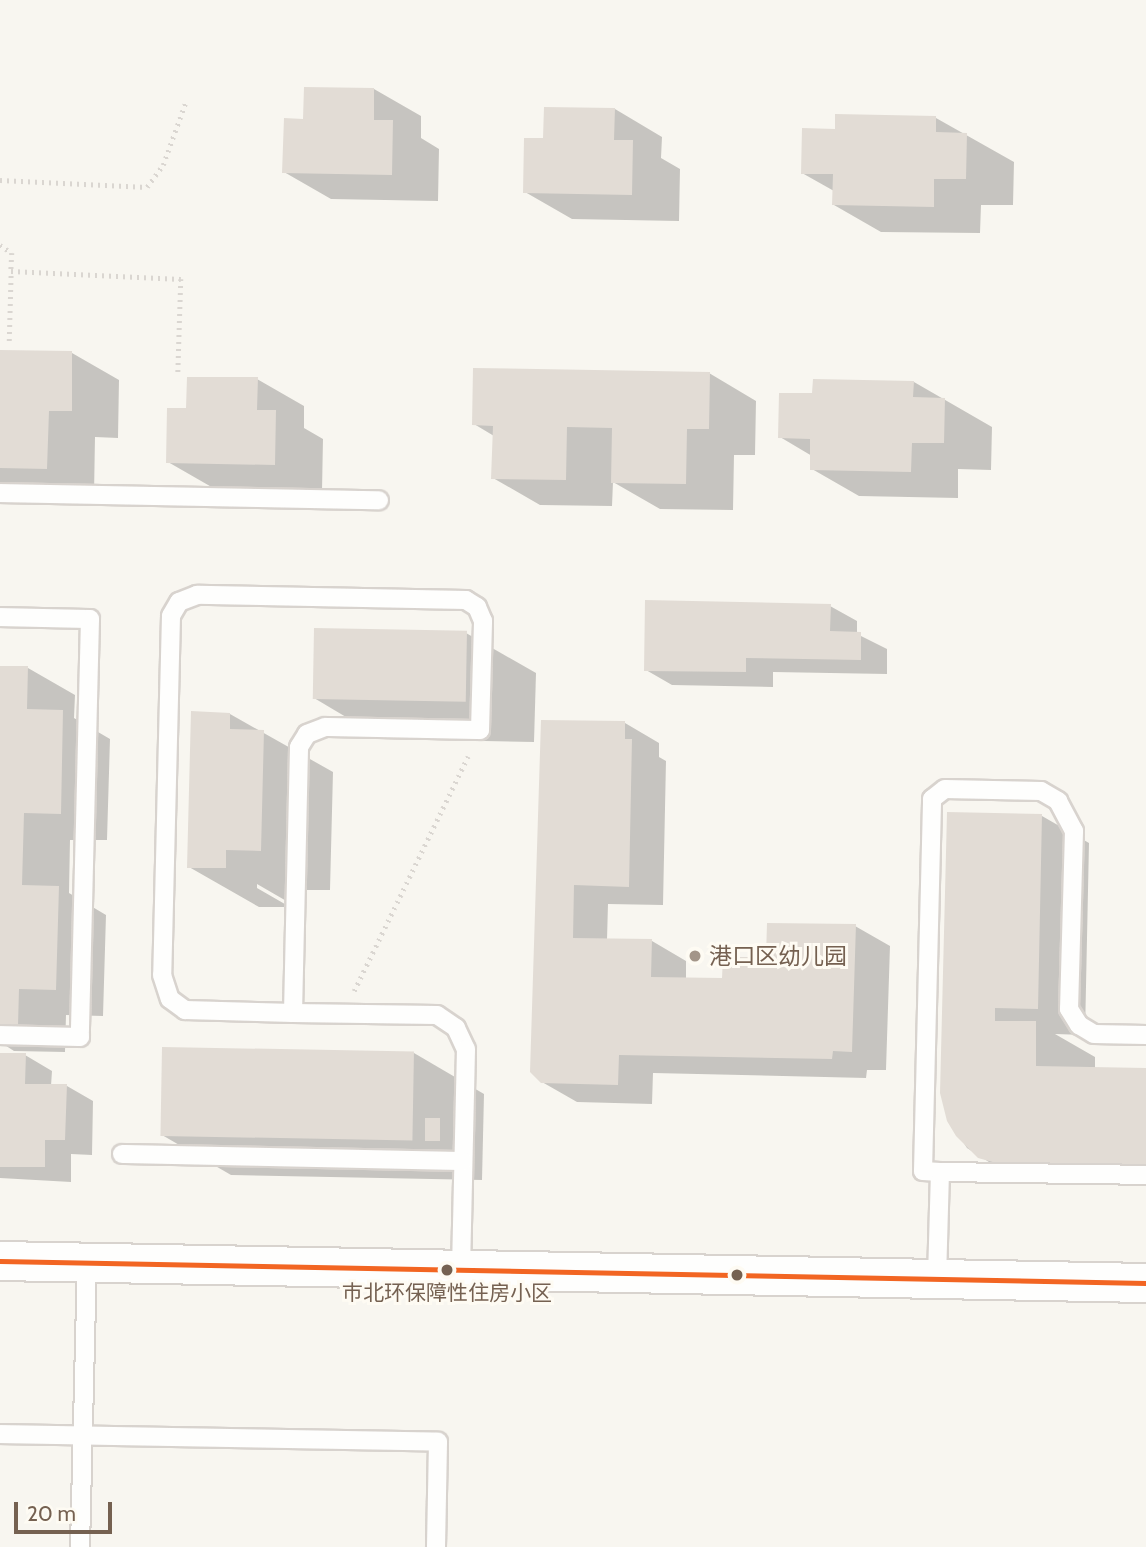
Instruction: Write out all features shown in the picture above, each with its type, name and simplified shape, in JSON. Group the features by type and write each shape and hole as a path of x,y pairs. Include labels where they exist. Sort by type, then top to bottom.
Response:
{"street":[{"path":"0,1261 1146,1283"}],"lane":[{"path":"0,493 379,499"},
{"path":"293,1013 299,747 307,734 325,727 480,730 483,621 477,607 466,600 197,595 179,602 171,616 163,975 170,999 185,1010 293,1013 437,1016 456,1028 466,1049 461,1269"},
{"path":"0,617 90,619 80,1037 0,1035"},
{"path":"1146,1035 1094,1034 1079,1025 1069,1009 1074,831 1058,801 1041,790 945,789 932,799 923,1171 1146,1175"},
{"path":"122,1154 464,1161"},
{"path":"937,1279 940,1171"},
{"path":"80,1547 87,1262"},
{"path":"0,1434 438,1442 436,1547"}],"path":[{"path":"0,180 147,187 163,165 186,101"},
{"path":"0,245 12,253 9,341"},
{"path":"11,271 181,279 178,373"},
{"path":"343,1014 480,730"}],"building":[{"path":"304,87 374,88 374,120 393,120 392,175 282,173 284,118 303,119"},
{"path":"544,107 615,108 614,140 633,140 632,195 523,193 524,138 543,138"},
{"path":"835,114 936,116 936,132 967,133 966,179 934,179 934,207 832,205 833,174 801,174 802,128 835,129"},
{"path":"0,350 72,351 72,411 49,411 47,469 0,468"},
{"path":"473,368 710,372 709,429 687,429 686,484 611,483 612,428 567,427 566,480 491,479 493,426 472,425"},
{"path":"187,377 258,377 257,410 276,410 275,465 166,463 167,408 186,408"},
{"path":"813,379 914,381 913,397 945,398 944,443 912,443 911,472 810,470 810,439 778,438 779,393 812,393"},
{"path":"645,600 831,604 830,631 861,632 861,660 746,658 746,672 644,671"},
{"path":"314,628 467,631 466,702 313,699"},
{"path":"0,666 28,666 27,709 63,710 61,814 24,813 22,885 59,886 56,990 19,989 18,1026 0,1025"},
{"path":"191,711 230,713 230,729 264,730 261,851 226,850 226,868 187,868"},
{"path":"541,720 625,721 625,739 632,739 629,887 574,885 573,938 652,939 651,977 722,978 723,957 766,957 767,923 856,924 852,1052 833,1051 832,1059 619,1055 618,1085 541,1083 530,1072"},
{"path":"947,812 1042,814 1038,1009 995,1008 995,1021 1036,1021 1036,1066 1146,1068 1146,1167 1000,1164 978,1158 956,1136 947,1121 940,1093"},
{"path":"162,1047 414,1051 412,1140 160,1136"},
{"path":"0,1053 26,1053 25,1084 67,1084 65,1140 45,1140 45,1167 0,1167"},
{"path":"425,1118 440,1118 440,1141 425,1141"}],"transit line":[{"path":"0,1261 1146,1283"}],"place":[{"name":"港口区幼儿园","path":"695,956"},
{"name":"巿北环保障性住房小区","path":"447,1270"}]}
